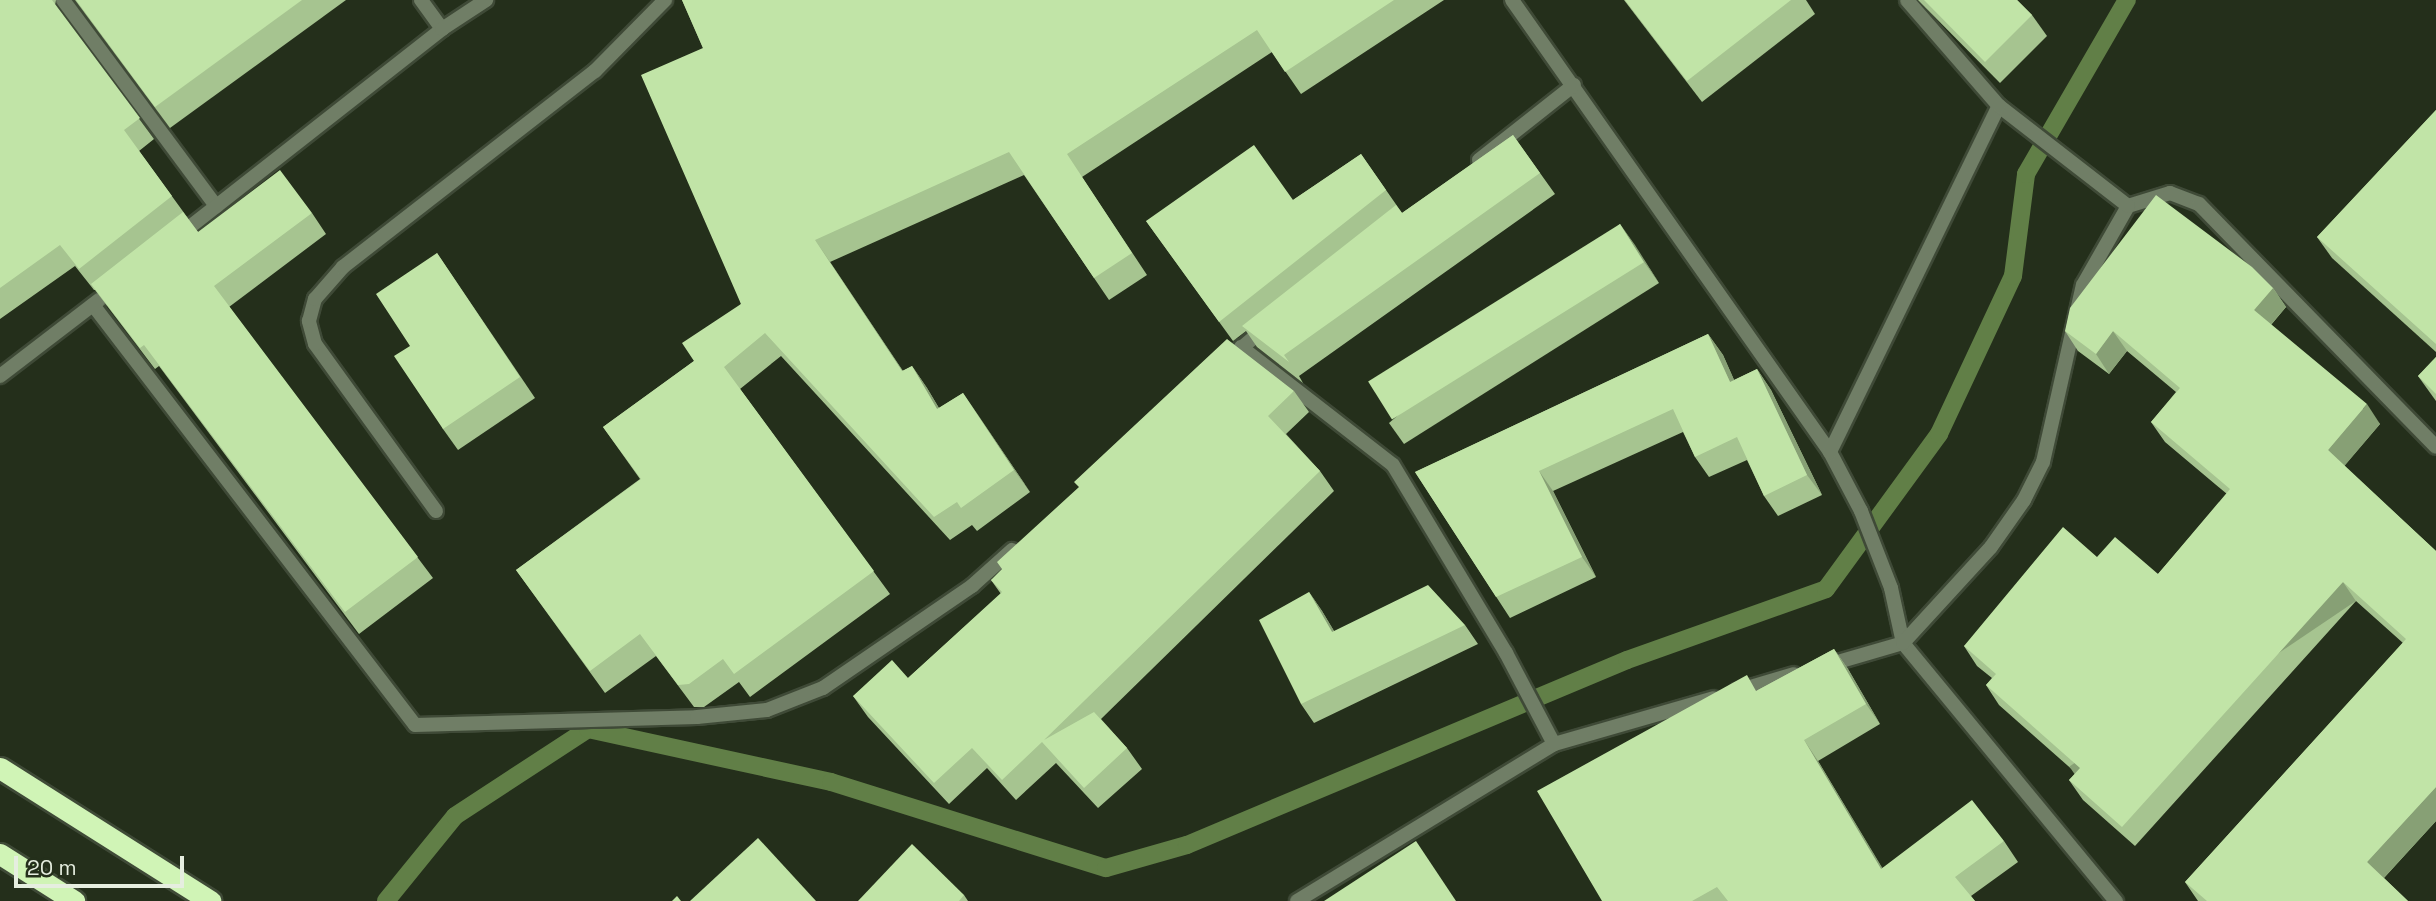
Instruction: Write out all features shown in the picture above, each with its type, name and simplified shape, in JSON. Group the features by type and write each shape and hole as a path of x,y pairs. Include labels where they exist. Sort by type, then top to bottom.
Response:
{"highway":[{"path":"0,768 210,901"},
{"path":"0,854 74,901"}],"street":[{"path":"63,0 216,206"},
{"path":"421,0 442,29"},
{"path":"164,247 442,29 486,0"},
{"path":"436,511 315,344 309,321 315,299 343,267 595,71 665,0"},
{"path":"1512,0 1830,452 1861,511 1891,588 1903,643 2116,901"},
{"path":"1907,0 1999,106 2128,206"},
{"path":"1467,170 1574,85"},
{"path":"1830,452 1999,106"},
{"path":"1297,901 1554,744 1903,643 1991,547 2024,500 2043,462 2083,285 2128,206 2170,193 2199,204 2436,447"},
{"path":"0,376 113,288"},
{"path":"93,305 415,724 697,717 767,710 833,682 971,586 1023,540"},
{"path":"1210,374 1274,322"},
{"path":"1241,347 1393,465 1506,653 1554,744"}],"building":[{"path":"0,0 52,0 140,118 124,130 172,196 79,269 60,245 0,288"},
{"path":"76,0 302,0 155,107"},
{"path":"682,0 1394,0 1285,72 1257,30 1067,154 1132,253 1094,278 1009,152 815,240 902,371 912,366 937,409 963,393 1014,470 961,508 957,502 934,517 765,333 724,367 874,571 734,674 723,659 689,684 678,685 640,634 590,671 516,570 641,479 603,427 694,361 682,343 741,304 641,75 703,48"},
{"path":"1625,0 1791,0 1687,81"},
{"path":"1924,0 2017,0 2032,15 1985,62"},
{"path":"2436,110 2436,344 2317,237"},
{"path":"1513,135 1540,173 1284,355 1289,362 1242,326 1396,205 1402,213"},
{"path":"1254,145 1293,200 1361,154 1386,190 1219,322 1146,221"},
{"path":"280,170 312,213 214,286 418,557 345,612 144,345 140,348 91,284 183,212 198,232"},
{"path":"2156,195 2252,267 2273,288 2254,310 2367,404 2328,450 2436,551 2436,787 2367,862 2408,901 2207,901 2185,882 2406,639 2343,582 2122,827 2069,780 2080,768 1986,685 1996,674 1964,646 2063,527 2097,557 2115,537 2158,574 2230,489 2151,422 2180,388 2113,331 2096,354 2065,331 2070,308"},
{"path":"1620,224 1644,262 1392,420 1368,381"},
{"path":"437,253 520,377 443,429 394,356 410,346 376,294"},
{"path":"1708,334 1730,382 1757,369 1807,475 1764,496 1737,437 1695,457 1673,409 1539,471 1582,557 1496,597 1415,472"},
{"path":"1227,339 1294,391 1268,416 1320,471 1044,740 1094,712 1127,748 1084,788 1042,742 1002,780 972,748 934,783 853,696 892,660 908,678 1002,592 991,580 1002,569 997,562 1079,487 1074,482"},
{"path":"2436,357 2436,394 2418,376"},
{"path":"1428,585 1465,625 1301,704 1259,620 1309,592 1332,632"},
{"path":"1834,649 1866,704 1804,740 1881,869 1972,800 2004,841 1955,877 1975,901 1728,901 1717,887 1692,901 1602,901 1537,791 1747,675 1756,691"},
{"path":"758,838 816,901 690,901"},
{"path":"1416,841 1456,901 1324,901"},
{"path":"912,844 964,895 959,901 858,901"}],"waterway":[{"path":"386,901 455,816 588,729 831,782 1106,868 1187,845 1627,660 1826,589 1939,434 2013,276 2026,174 2127,0"}]}
